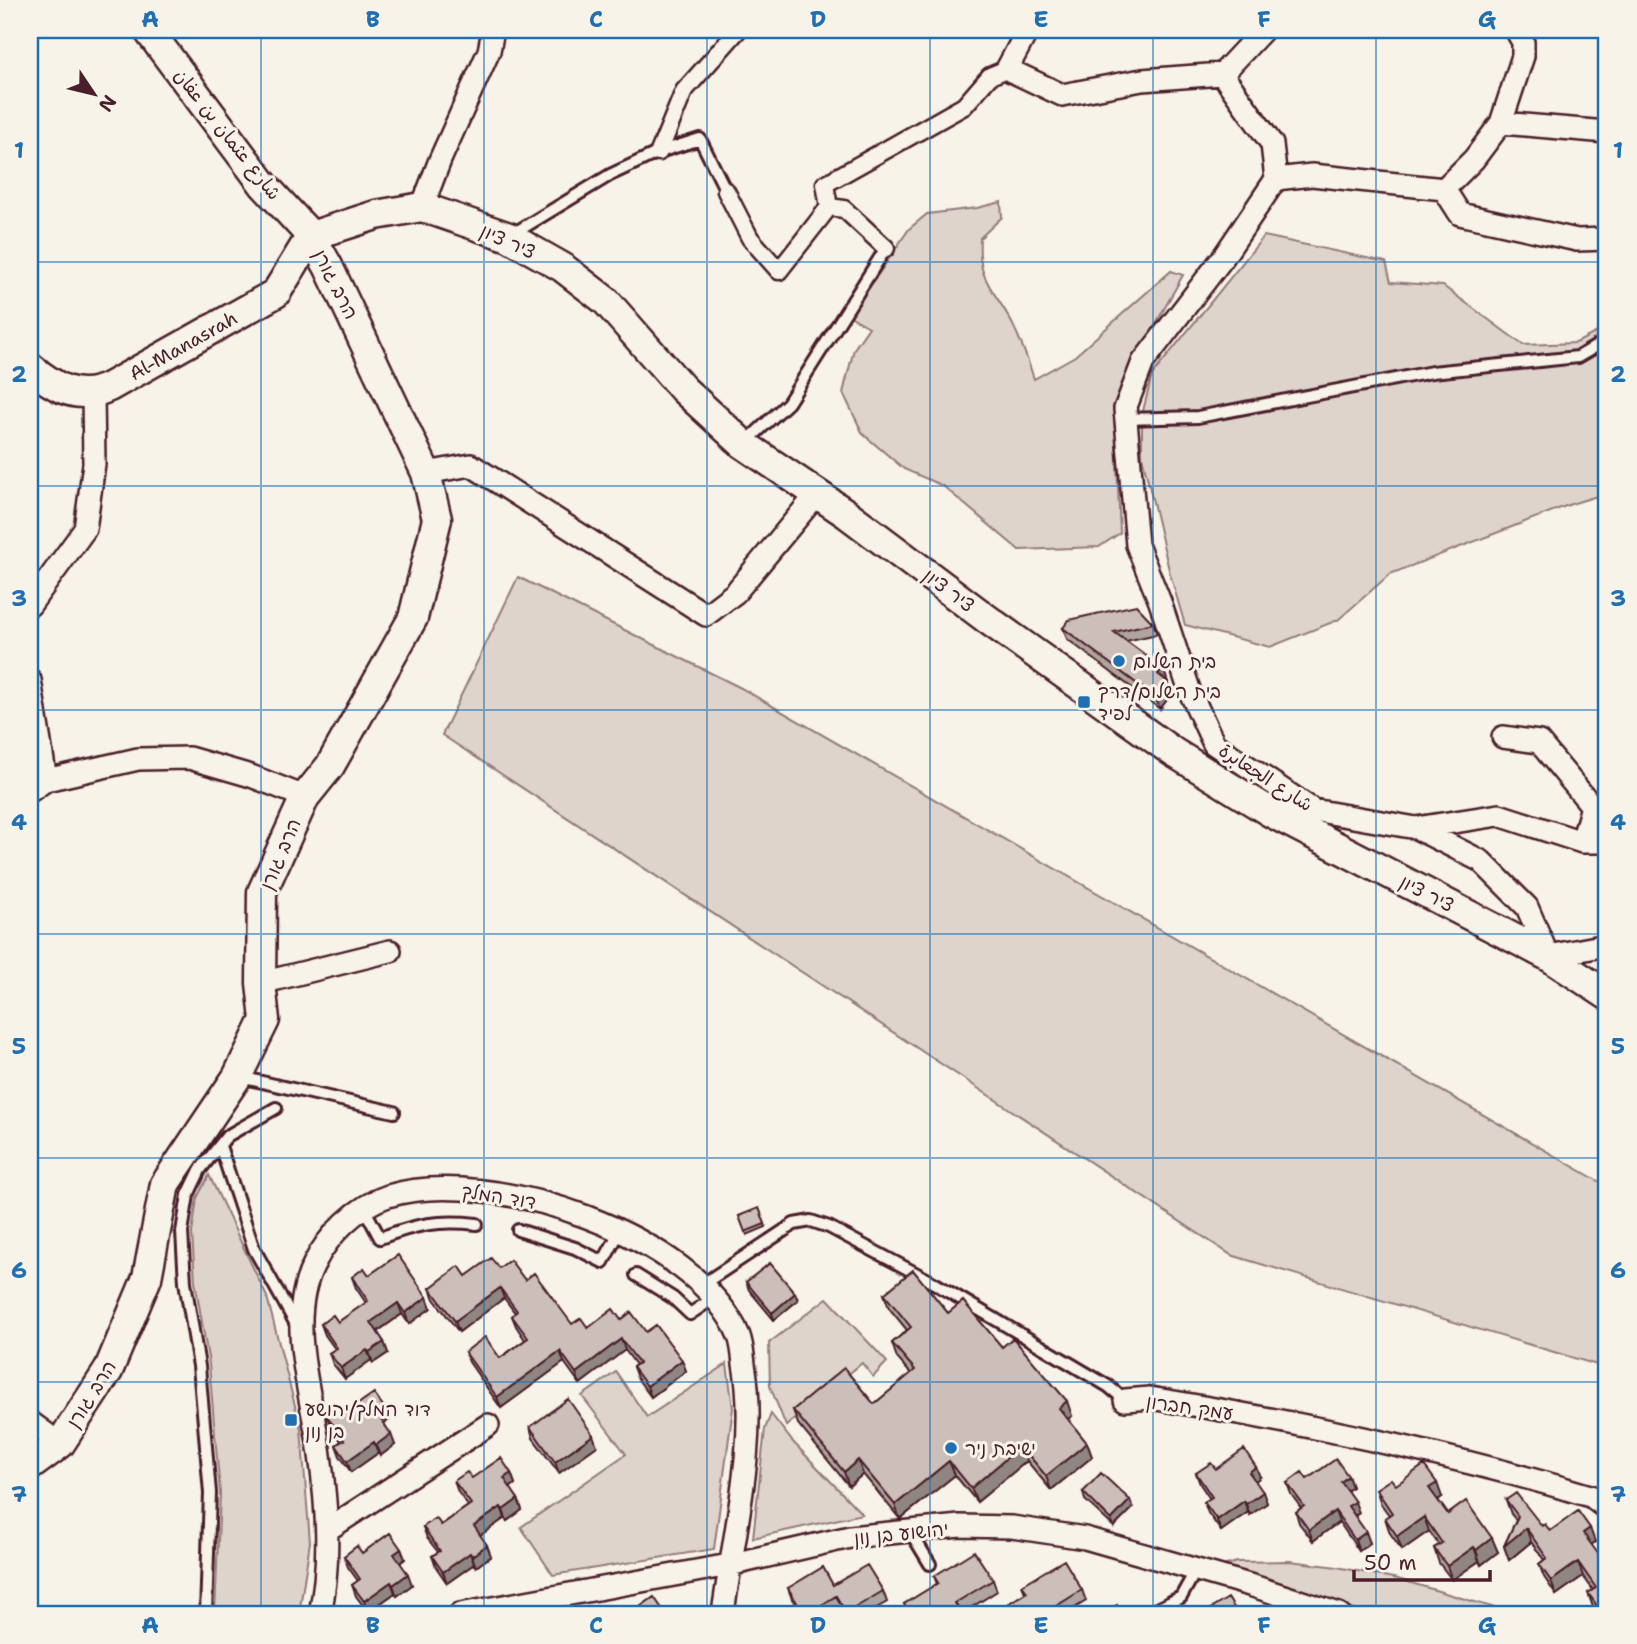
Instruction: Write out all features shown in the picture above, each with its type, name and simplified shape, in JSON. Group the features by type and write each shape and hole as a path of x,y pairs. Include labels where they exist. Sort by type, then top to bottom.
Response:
{"street":[{"name":"شارع عثمان بن عفان","path":"148,30 264,185 311,236"},
{"path":"422,207 489,51 494,30"},
{"path":"659,152 684,91 738,30"},
{"path":"726,191 750,238 779,271 829,207 825,184 964,106 990,76 1007,69 1026,30"},
{"path":"1007,69 1062,95 1142,80 1222,74 1263,30"},
{"path":"1444,189 1474,159 1501,123 1523,56 1524,42 1516,30"},
{"path":"1222,74 1272,144 1276,179 1312,175 1444,189"},
{"path":"1501,123 1607,132"},
{"name":"شارع الجعابرة","path":"1276,179 1222,259 1143,362 1125,409 1137,545 1160,602 1190,692 1214,744 1313,810 1416,828 1481,861 1527,907 1548,956"},
{"path":"1444,189 1460,214 1577,240 1607,239"},
{"name":"ציר ציון","path":"311,236 376,215 422,207 509,237 562,267 606,301 683,389 743,444 817,494 1173,752 1270,812 1548,956 1607,995"},
{"path":"829,207 844,209 886,248"},
{"name":"Al-Manasrah","path":"93,393 109,387 276,293 311,236"},
{"name":"הרב גורן","path":"30,1466 60,1444 108,1371 147,1278 165,1184 237,1077 265,1020 261,983 262,892 305,797 330,766 413,618 437,519 426,473 328,266 311,236"},
{"path":"30,367 61,390 93,393 94,464 85,529 30,605"},
{"path":"426,473 471,466 706,615 735,593 817,494"},
{"path":"30,680 38,786 138,760 189,758 251,776 305,797"},
{"path":"1503,737 1539,742 1592,806 1582,842"},
{"path":"1416,828 1499,815 1582,842 1607,842"},
{"path":"1548,956 1607,945"},
{"path":"261,983 390,951"},
{"name":"דוד המלך","path":"320,1614 326,1582 327,1530 320,1455 301,1332 300,1308 304,1283 327,1241 364,1208 387,1196 436,1188 461,1188 521,1197 560,1207 643,1243 709,1291 740,1338 748,1403 744,1470 723,1614"},
{"name":"עמק חברון","path":"1125,1400 1150,1398 1394,1443 1521,1474 1607,1501"},
{"path":"30,1422 60,1444"},
{"path":"327,1530 488,1424"},
{"name":"יהושוע בן נון","path":"465,1614 729,1565 849,1537 960,1526 1012,1527 1085,1538 1339,1614"}],"lane":[{"path":"509,237 610,175 659,152 700,139 726,191"},
{"path":"743,444 788,403 886,248"},
{"path":"1125,419 1198,417 1432,372 1578,357 1607,340"},
{"path":"237,1077 394,1112"},
{"path":"206,1614 210,1493 200,1366 185,1282 182,1232 188,1195 200,1170 228,1136 276,1108"},
{"path":"220,1146 254,1249 301,1332"},
{"path":"364,1208 380,1238 423,1223 448,1221 477,1224"},
{"name":"עמק חברון","path":"636,1275 673,1298 691,1314 709,1291 794,1224 811,1221 829,1227 934,1283 1108,1386 1125,1400"},
{"path":"518,1230 565,1244 603,1262 620,1231"},
{"path":"1574,1491 1607,1515"},
{"path":"910,1531 930,1564"},
{"path":"1147,1614 1181,1597 1196,1570"}],"shaded area":[{"path":"1001,202 1002,217 980,238 981,265 988,284 1015,330 1034,379 1075,356 1171,271 1183,275 1120,388 1116,440 1120,533 1099,547 1019,550 943,486 904,469 863,434 843,393 854,349 869,327 850,316 909,229 927,214"},
{"path":"1264,236 1386,262 1391,282 1443,286 1523,345 1576,343 1607,327 1607,493 1571,504 1390,574 1338,620 1270,647 1185,625 1142,456 1142,415 1152,375"},
{"path":"518,577 741,688 1607,1186 1607,1368 1231,1255 442,735"},
{"path":"209,1175 267,1297 301,1429 310,1542 299,1614 215,1614 220,1493 209,1364 195,1281 192,1233 197,1198"},
{"path":"827,1298 887,1362 873,1377 862,1363 786,1426 770,1386 769,1343"},
{"path":"727,1364 733,1408 714,1549 553,1575 521,1527 626,1454 582,1396 616,1372 647,1417"},
{"path":"771,1414 792,1441 862,1514 753,1538 765,1429"},
{"path":"1290,1561 1398,1579 1515,1614 1368,1614 1215,1568 1237,1562"}],"building":[{"name":"בית השלום","path":"1136,605 1153,623 1114,632 1163,668 1158,674 1168,682 1156,698 1063,628 1069,620"},
{"path":"759,1208 765,1224 745,1232 739,1216"},
{"path":"398,1255 427,1297 405,1313 398,1303 371,1322 384,1342 341,1368 329,1353 337,1348 321,1324 333,1315 338,1322 368,1301 352,1277 364,1268 369,1275"},
{"path":"491,1258 499,1268 510,1260 525,1280 534,1273 572,1324 581,1318 588,1328 613,1309 621,1320 631,1312 646,1332 656,1325 682,1360 647,1386 633,1367 639,1363 621,1339 576,1373 560,1351 497,1397 465,1352 485,1337 500,1358 528,1338 512,1316 517,1311 500,1288 455,1321 430,1288 459,1266 466,1276"},
{"path":"770,1263 795,1293 772,1313 746,1282"},
{"path":"913,1270 948,1313 963,1301 1002,1347 1013,1338 1067,1401 1059,1408 1087,1443 1046,1476 1021,1446 971,1488 949,1461 895,1505 858,1460 844,1472 793,1410 844,1368 874,1404 915,1370 892,1343 911,1327 884,1294"},
{"path":"374,1393 385,1409 377,1414 391,1434 347,1461 336,1445 344,1440 327,1416 341,1407 345,1413"},
{"path":"568,1399 593,1435 555,1462 530,1427"},
{"path":"1244,1449 1256,1467 1249,1472 1263,1492 1246,1504 1244,1501 1217,1520 1204,1502 1212,1497 1196,1473 1211,1463 1216,1469"},
{"path":"501,1458 511,1473 504,1478 518,1499 474,1526 487,1545 443,1572 432,1556 440,1551 423,1527 436,1518 441,1525 471,1504 454,1481 467,1472 472,1478"},
{"path":"1336,1459 1348,1476 1341,1482 1355,1502 1348,1506 1366,1532 1355,1540 1335,1511 1309,1530 1296,1512 1304,1506 1287,1483 1302,1472 1307,1479"},
{"path":"1424,1465 1437,1483 1429,1488 1448,1514 1466,1501 1492,1538 1447,1566 1434,1548 1442,1543 1424,1517 1397,1536 1385,1518 1392,1513 1376,1489 1391,1479 1396,1485"},
{"path":"1101,1473 1130,1500 1111,1520 1083,1492"},
{"path":"1516,1493 1542,1526 1545,1524 1550,1531 1578,1511 1590,1528 1583,1533 1602,1559 1607,1556 1607,1606 1601,1611 1588,1593 1596,1588 1578,1562 1551,1581 1539,1564 1547,1558 1526,1528 1504,1546 1518,1516 1506,1500"},
{"path":"390,1533 401,1549 394,1554 408,1574 364,1601 352,1585 360,1579 344,1556 357,1546 362,1553"},
{"path":"974,1551 993,1580 955,1603 959,1610 953,1614 910,1614 904,1604 938,1583 934,1576"},
{"path":"1064,1560 1082,1590 1046,1614 993,1614 1027,1592 1022,1585"},
{"path":"867,1565 883,1591 846,1613 836,1596 804,1614 788,1588 823,1567 833,1585"},
{"path":"654,1597 664,1614 630,1614"},
{"path":"1228,1598 1238,1614 1209,1614 1207,1611"},
{"path":"1117,1605 1123,1614 1104,1614"}],"place":[{"name":"בית השלום","path":"1119,661"},
{"name":"בית השלום/דרך לפיד","path":"1084,702"},
{"name":"דוד המלך/יהושע בן נון","path":"291,1420"},
{"name":"ישיבת ניר","path":"951,1448"}]}
